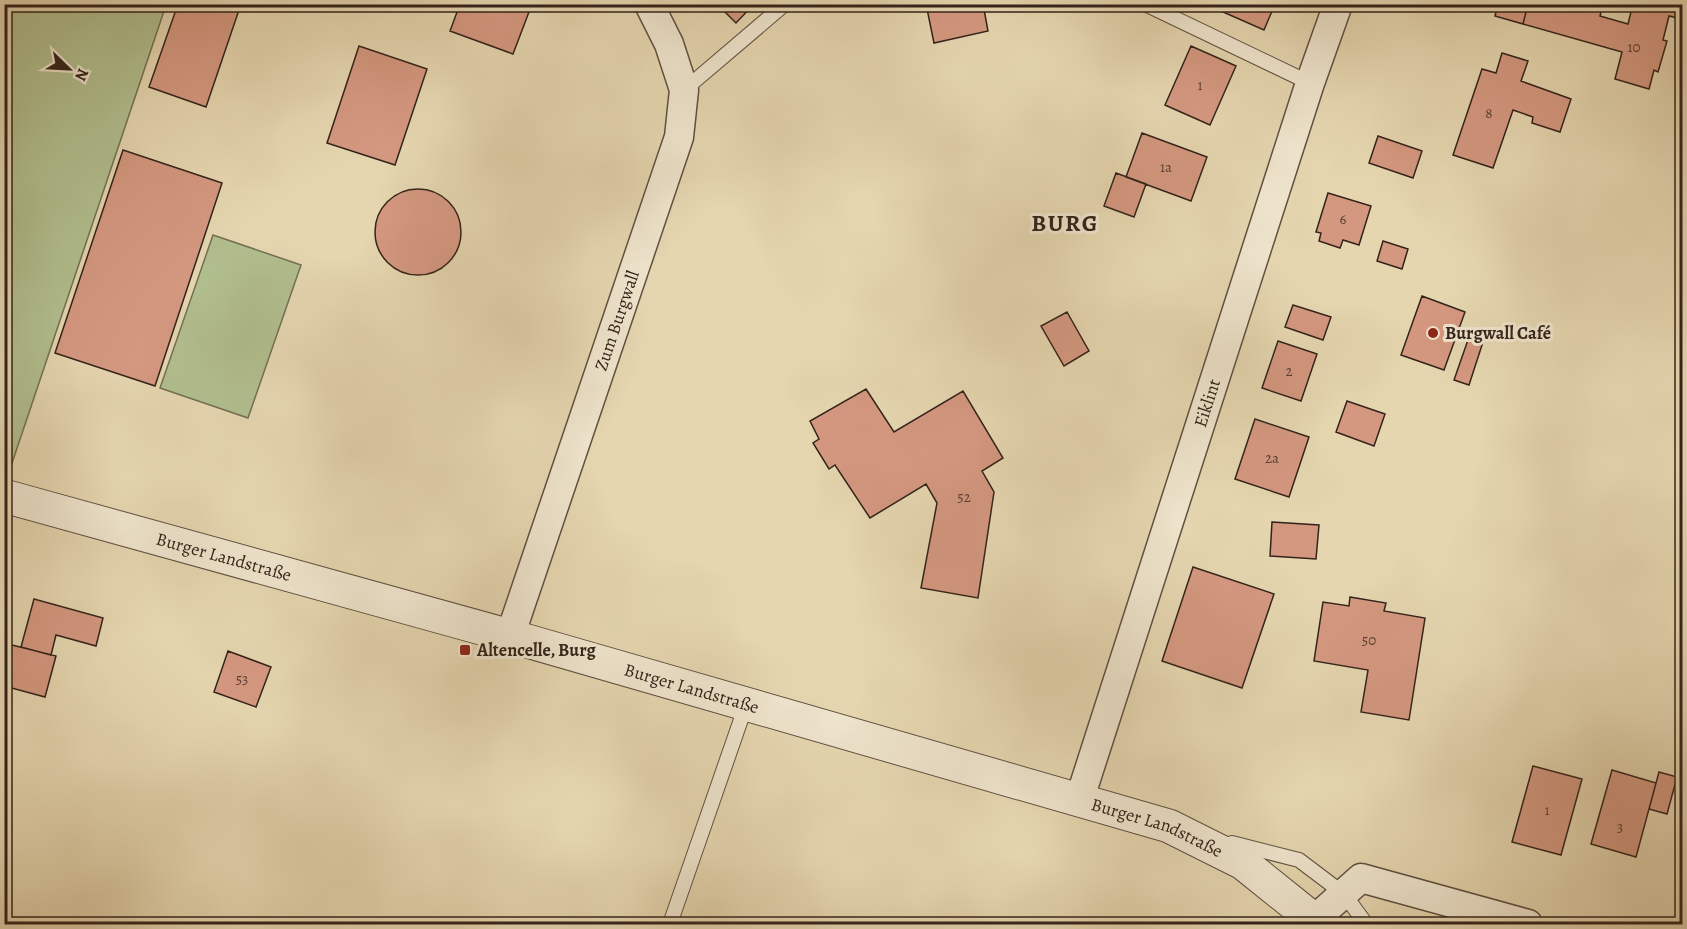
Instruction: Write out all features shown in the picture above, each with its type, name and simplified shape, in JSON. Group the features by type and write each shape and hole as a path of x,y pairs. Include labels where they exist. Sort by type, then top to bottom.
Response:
{"street":[{"name":"Zum Burgwall","path":"510,636 679,137 684,90 669,44 649,4"},
{"name":"Eiklint","path":"1079,801 1310,83 1338,4"},
{"name":"Burger Landstraße","path":"4,496 510,636 1169,826 1243,863 1316,922"},
{"path":"1316,922 1361,878 1528,924"}],"lane":[{"path":"684,90 785,4"},
{"path":"1145,4 1310,83"},
{"path":"670,924 746,705"},
{"path":"1169,826 1299,860 1344,894 1366,924"}],"green space":[{"path":"5,5 166,5 5,484"},
{"path":"213,235 301,265 248,418 160,388"}],"building":[{"path":"178,4 241,4 206,107 149,87"},
{"path":"460,4 532,4 513,54 450,31"},
{"path":"717,4 754,4 736,23"},
{"path":"926,4 983,4 988,31 934,43"},
{"path":"1205,4 1275,4 1264,30"},
{"path":"1498,4 1528,4 1523,24 1495,16"},
{"path":"1528,4 1559,4 1558,8 1573,10 1574,4 1603,4 1600,16 1628,24 1633,4 1682,4 1682,19 1669,16 1663,40 1667,41 1658,72 1654,70 1649,89 1615,79 1622,52 1523,24"},
{"path":"359,46 427,69 395,165 327,143"},
{"path":"1191,46 1236,66 1210,125 1165,105"},
{"path":"1502,53 1528,61 1521,81 1571,99 1560,132 1532,123 1533,117 1513,110 1493,168 1453,155 1482,69 1496,73"},
{"path":"1142,133 1207,157 1191,201 1126,177"},
{"path":"1378,136 1422,151 1413,178 1369,163"},
{"path":"123,150 222,183 155,386 55,353"},
{"path":"1116,173 1146,184 1134,217 1104,206"},
{"path":"418,189 435,192 449,201 458,215 461,232 458,249 449,263 435,272 418,275 401,272 387,263 378,249 375,232 378,215 387,201 401,192"},
{"path":"1328,193 1371,206 1359,245 1343,240 1340,248 1319,241 1321,233 1316,232"},
{"path":"1383,241 1408,249 1402,269 1377,261"},
{"name":"Burgwall Café","path":"1422,296 1465,312 1444,370 1401,355"},
{"path":"1293,305 1331,317 1323,340 1285,327"},
{"path":"1067,312 1089,351 1064,366 1041,326"},
{"path":"1469,337 1483,342 1469,385 1454,380"},
{"path":"1278,341 1317,354 1301,401 1262,388"},
{"path":"866,389 894,432 963,391 1003,458 982,471 994,492 978,598 921,588 937,503 926,484 870,518 835,465 829,469 813,443 819,439 810,421"},
{"path":"1347,401 1385,414 1374,446 1336,432"},
{"path":"1255,419 1309,437 1289,497 1235,479"},
{"path":"1272,522 1319,525 1316,559 1270,556"},
{"path":"1193,567 1274,594 1242,688 1162,661"},
{"path":"1350,597 1386,603 1384,611 1425,618 1409,720 1361,712 1368,670 1314,661 1323,602 1349,606"},
{"path":"34,599 103,618 96,646 56,635 51,655 21,647"},
{"path":"4,643 56,656 45,697 4,686"},
{"path":"228,651 271,667 256,707 214,692"},
{"path":"1533,766 1582,779 1561,855 1512,842"},
{"path":"1612,770 1656,783 1636,857 1591,844"},
{"path":"1659,772 1677,777 1667,814 1649,809"}],"place":[{"name":"Burgwall Café","path":"1433,333"},
{"name":"Altencelle, Burg","path":"465,650"}],"district":[{"name":"BURG","path":"1065,223"}]}
